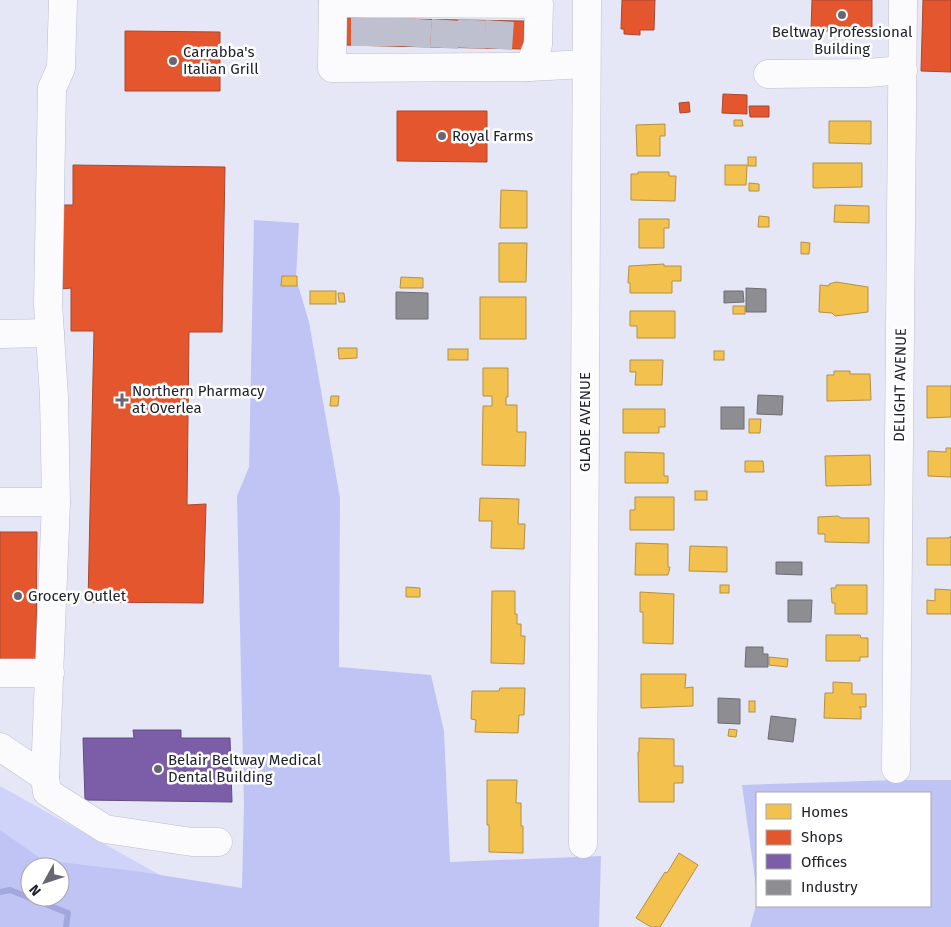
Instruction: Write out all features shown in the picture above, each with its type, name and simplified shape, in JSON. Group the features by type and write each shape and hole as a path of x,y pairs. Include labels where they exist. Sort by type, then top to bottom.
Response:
{"street":[{"path":"44,0 44,68 52,88 48,304 54,397 56,502 47,792 104,829 192,842 218,842"},
{"path":"52,88 61,68 63,0"},
{"name":"GLADE AVENUE","path":"583,844 587,0"},
{"name":"DELIGHT AVENUE","path":"896,769 903,0"},
{"path":"529,67 538,44 539,2 500,8 418,11 377,10 333,1 332,68 390,57 498,58 529,67 586,64"},
{"path":"768,74 868,73 903,70"},
{"path":"0,334 50,333"},
{"path":"0,502 56,502"},
{"path":"0,673 50,673"},
{"path":"0,747 46,777"}],"shaded area":[{"path":"254,220 299,223 296,278 309,322 340,498 339,667 431,675 444,731 450,862 601,856 599,927 0,927 0,830 39,857 20,857 20,907 70,907 70,863 135,871 242,888 244,806 237,496 249,467"},
{"path":"951,780 951,927 750,927 756,906 931,907 931,792 756,792 756,887 742,785"},
{"path":"0,786 160,875 70,904 70,857 20,857 20,907 62,907 0,927"}],"building: Homes":[{"path":"734,120 742,120 743,126 734,126"},
{"path":"829,121 871,121 871,144 829,143"},
{"path":"665,124 665,136 660,136 660,156 637,156 636,125"},
{"path":"748,157 756,157 756,166 748,166"},
{"path":"813,163 862,163 862,187 813,188"},
{"path":"725,165 747,165 746,185 725,185"},
{"path":"638,172 669,172 669,176 676,176 675,201 631,200 631,174 638,174"},
{"path":"749,183 759,184 759,191 749,191"},
{"path":"501,190 527,191 527,228 500,228"},
{"path":"835,205 869,206 869,223 834,222"},
{"path":"759,216 769,217 769,227 758,227"},
{"path":"639,219 669,219 669,228 664,228 664,248 639,248"},
{"path":"801,242 810,243 809,254 801,254"},
{"path":"499,243 527,243 526,282 499,282"},
{"path":"664,264 664,266 681,266 681,281 672,281 672,293 630,293 630,283 628,283 629,266"},
{"path":"282,276 297,276 297,286 281,286"},
{"path":"401,277 423,278 423,288 400,288"},
{"path":"836,282 868,287 868,312 835,316 832,313 819,312 820,285 829,286 829,284"},
{"path":"310,291 336,291 336,304 310,304"},
{"path":"338,293 344,293 345,302 339,302"},
{"path":"480,297 526,297 526,339 480,339"},
{"path":"733,306 745,306 745,314 733,314"},
{"path":"630,311 675,311 675,338 637,338 637,326 630,326"},
{"path":"338,348 357,348 357,358 339,359"},
{"path":"448,349 468,349 468,360 448,360"},
{"path":"714,351 724,351 724,360 714,360"},
{"path":"630,360 663,360 662,385 635,385 636,372 630,372"},
{"path":"483,368 508,368 508,397 506,397 506,405 517,405 517,432 526,432 525,466 482,465 483,406 492,406 492,396 483,396"},
{"path":"834,371 850,371 850,374 870,374 871,400 827,401 827,375 834,375"},
{"path":"927,386 951,386 951,417 927,418"},
{"path":"331,396 339,396 338,406 330,406"},
{"path":"623,409 665,409 665,427 659,427 659,433 623,433"},
{"path":"749,419 761,419 760,433 749,433"},
{"path":"946,448 951,448 951,477 928,476 928,451 946,452"},
{"path":"625,452 664,453 664,476 668,476 668,483 625,483"},
{"path":"870,455 871,485 826,486 825,456"},
{"path":"745,461 763,461 764,472 745,472"},
{"path":"695,491 707,491 707,500 695,500"},
{"path":"635,497 674,497 674,530 630,530 630,510 635,510"},
{"path":"480,498 519,499 518,524 525,524 524,549 491,548 492,521 479,521"},
{"path":"838,516 841,518 869,518 869,543 825,542 825,534 818,534 818,517"},
{"path":"951,537 951,565 927,565 927,538"},
{"path":"636,543 668,544 668,567 670,567 668,575 635,575"},
{"path":"690,546 727,547 727,572 689,571"},
{"path":"720,585 729,585 729,593 720,593"},
{"path":"836,585 867,585 867,614 835,614 835,603 832,603 831,588 836,588"},
{"path":"406,587 420,588 420,597 406,597"},
{"path":"935,589 951,590 951,614 927,614 927,600 935,601"},
{"path":"492,591 515,591 517,624 521,624 521,636 525,636 524,664 491,663"},
{"path":"640,592 674,594 673,644 643,643 643,612 640,612"},
{"path":"826,635 860,635 861,638 868,638 868,657 860,657 860,661 826,661"},
{"path":"769,657 788,659 787,667 769,665"},
{"path":"641,674 686,674 685,688 693,687 693,706 641,708"},
{"path":"833,682 852,683 852,694 866,694 866,707 859,707 861,708 861,719 824,718 825,693 833,693"},
{"path":"500,688 525,688 524,715 519,715 518,733 475,732 476,720 471,719 472,691 499,691"},
{"path":"749,701 755,701 755,712 749,712"},
{"path":"729,729 737,730 736,737 728,736"},
{"path":"639,738 674,739 674,766 683,766 683,783 674,783 674,802 639,802"},
{"path":"487,780 517,780 516,803 521,803 523,853 489,852"},
{"path":"679,853 698,865 660,927 651,927 636,918"}],"building: Shops":[{"path":"622,0 655,0 654,30 640,30 640,35 624,34 624,29 621,29"},
{"name":"Beltway Professional Building","path":"812,0 872,0 872,31 811,31"},
{"path":"923,0 951,0 951,72 921,71"},
{"path":"342,18 524,21 523,49 343,45"},
{"name":"Carrabba's Italian Grill","path":"125,31 220,32 220,91 125,91"},
{"path":"723,94 747,95 747,114 722,113"},
{"path":"689,102 690,112 680,113 679,103"},
{"path":"749,106 769,106 769,117 750,117"},
{"name":"Royal Farms","path":"397,111 487,111 487,162 397,161"},
{"path":"73,165 225,167 222,332 189,332 187,505 206,504 203,603 88,602 94,331 71,331 71,288 61,289 63,205 73,205"},
{"name":"Grocery Outlet","path":"0,532 37,532 36,660 0,659"}],"building: Offices":[{"name":"Belair Beltway Medical Dental Building","path":"133,730 181,730 181,738 230,738 232,802 85,800 83,738 134,738"}],"building: Industry":[{"path":"746,288 766,289 766,312 746,312"},
{"path":"724,291 743,291 744,302 724,303"},
{"path":"396,292 428,293 428,319 396,319"},
{"path":"758,395 783,396 782,415 757,414"},
{"path":"721,407 744,407 744,429 721,429"},
{"path":"776,562 802,562 802,575 776,574"},
{"path":"788,600 812,600 811,622 788,622"},
{"path":"746,647 763,647 763,654 768,654 768,667 745,667"},
{"path":"718,698 740,699 740,724 718,723"},
{"path":"771,716 796,719 793,742 768,739"}],"waterway":[{"path":"0,892 10,890 68,913 66,927"}],"tunnel":[{"path":"365,18 365,46"},
{"path":"390,18 390,46"},
{"path":"416,47 418,19"},
{"path":"444,48 446,19"},
{"path":"471,48 472,20"},
{"path":"498,49 500,20"}],"place":[{"name":"Beltway Professional Building","path":"842,15"},
{"name":"Carrabba's Italian Grill","path":"173,61"},
{"name":"Royal Farms","path":"442,136"},
{"name":"Northern Pharmacy at Overlea","path":"122,400"},
{"name":"Grocery Outlet","path":"18,596"},
{"name":"Belair Beltway Medical Dental Building","path":"158,769"}]}
